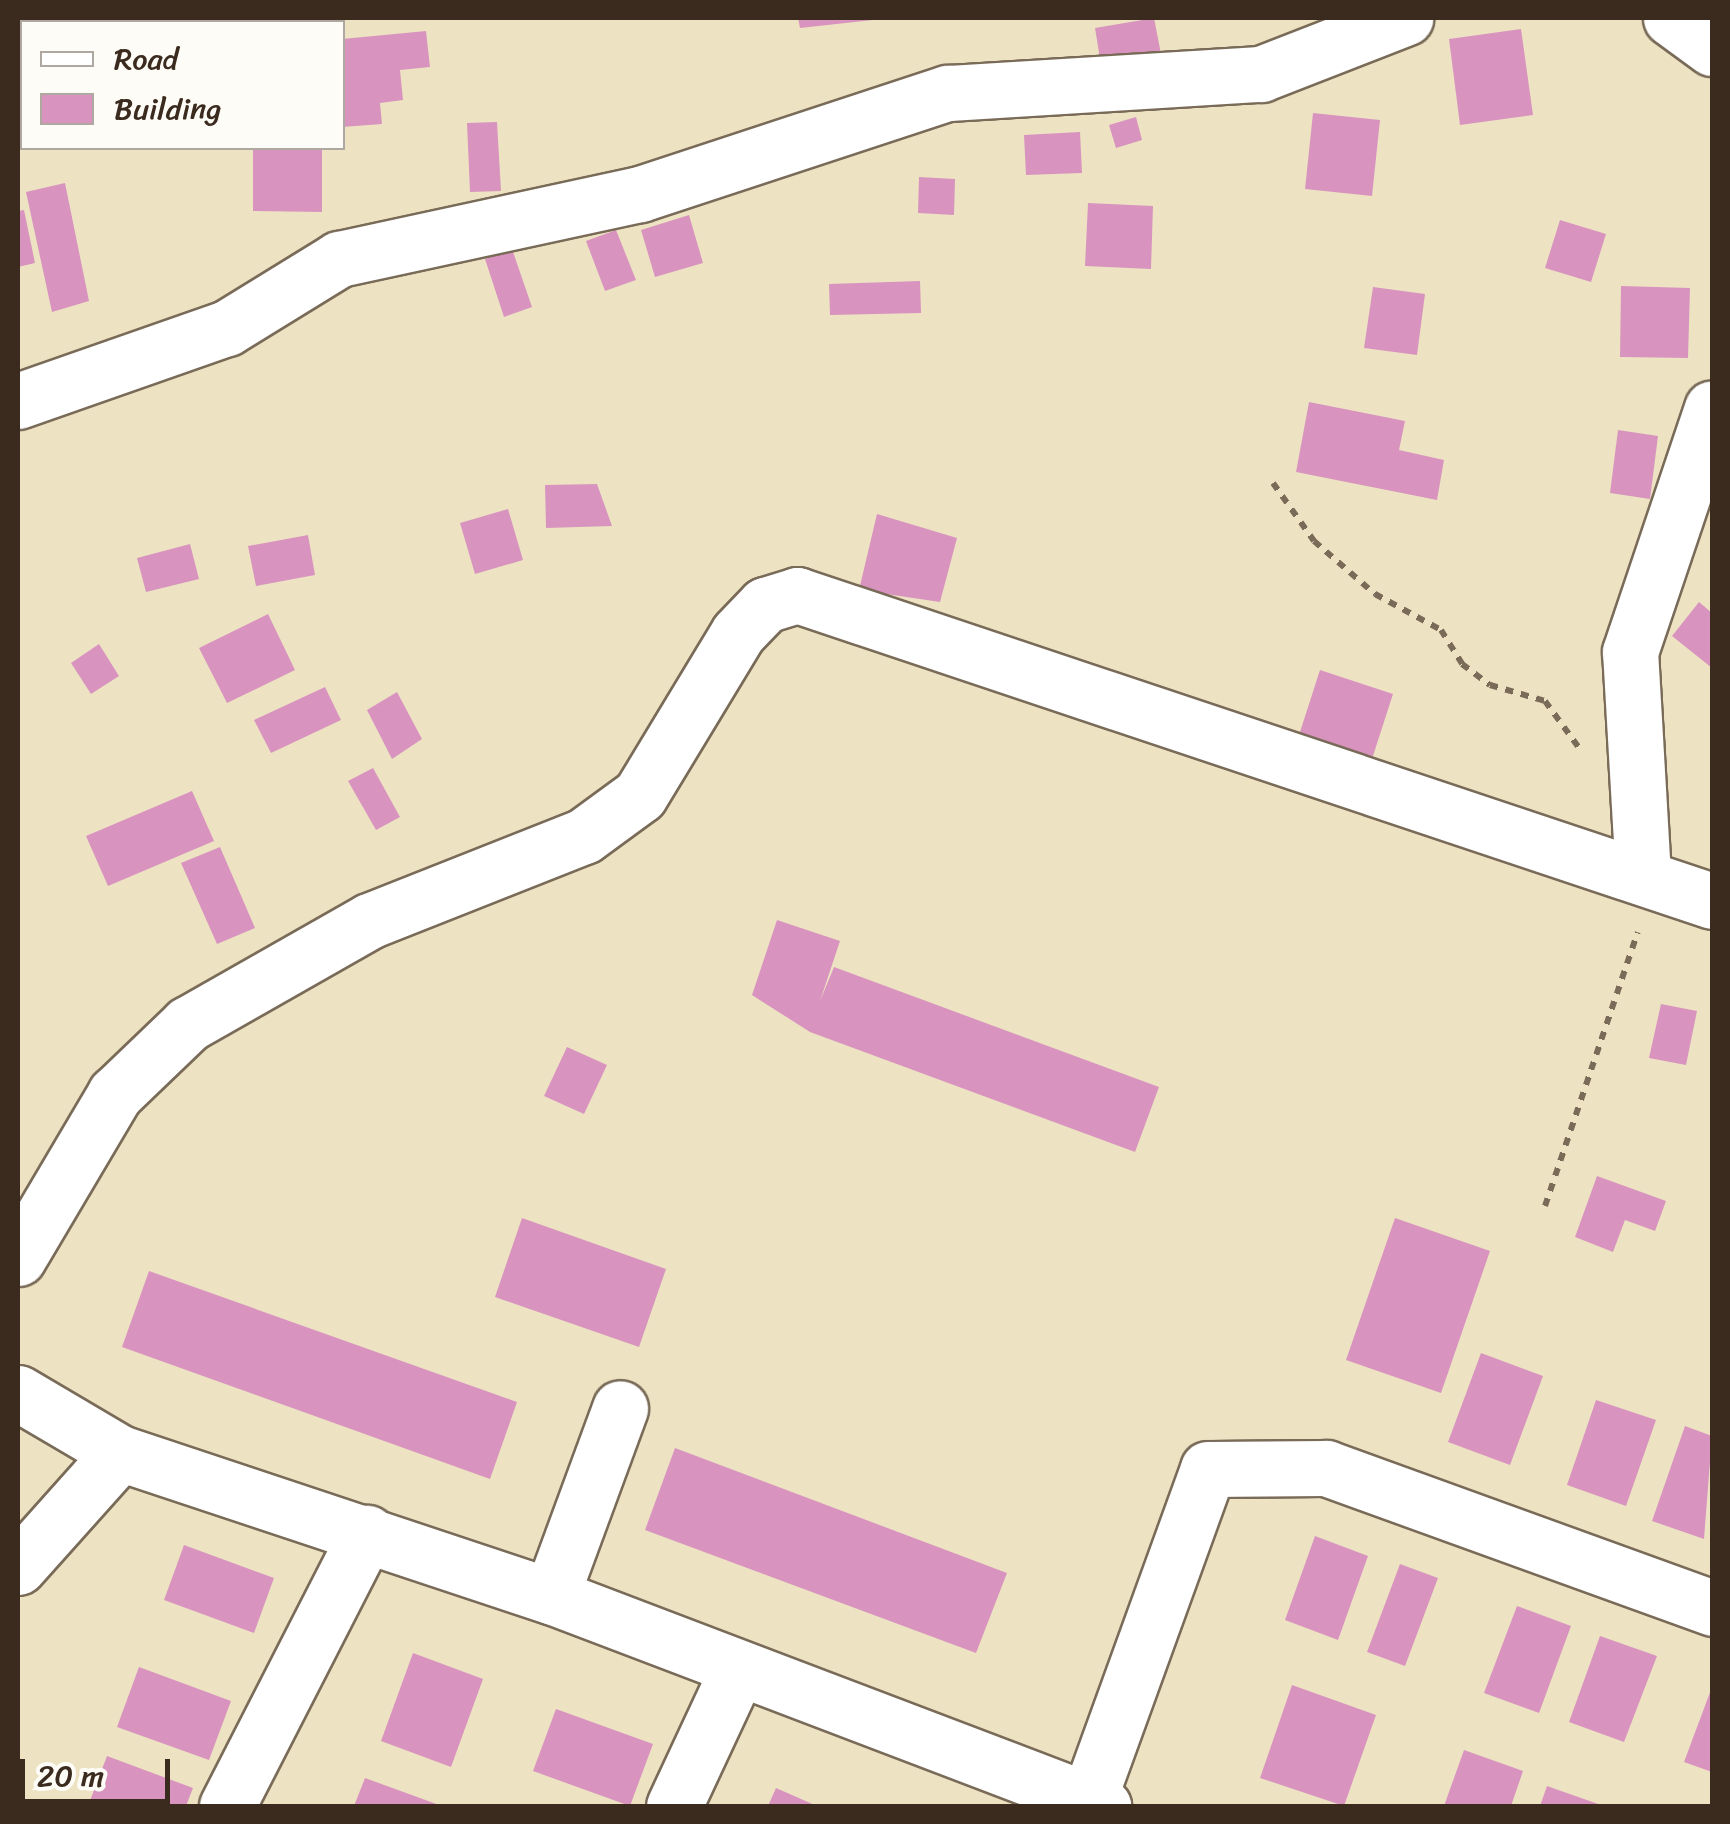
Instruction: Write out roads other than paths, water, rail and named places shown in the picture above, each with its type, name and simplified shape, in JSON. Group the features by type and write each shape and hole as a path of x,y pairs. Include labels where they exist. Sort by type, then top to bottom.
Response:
{"street":[{"path":"18,401 227,328 340,259 640,194 948,94 1261,74 1405,18"},
{"path":"1671,18 1712,48"},
{"path":"1643,876 1630,652 1705,445"},
{"path":"18,1258 115,1094 188,1024 369,921 584,836 640,795 738,633 765,605 797,595 1712,901"},
{"path":"18,1394 120,1454 551,1596 1092,1805 1208,1469 1326,1468 1712,1608"},
{"path":"551,1596 620,1408"},
{"path":"18,1567 120,1454"},
{"path":"227,1806 367,1534"},
{"path":"674,1806 738,1670"}]}
